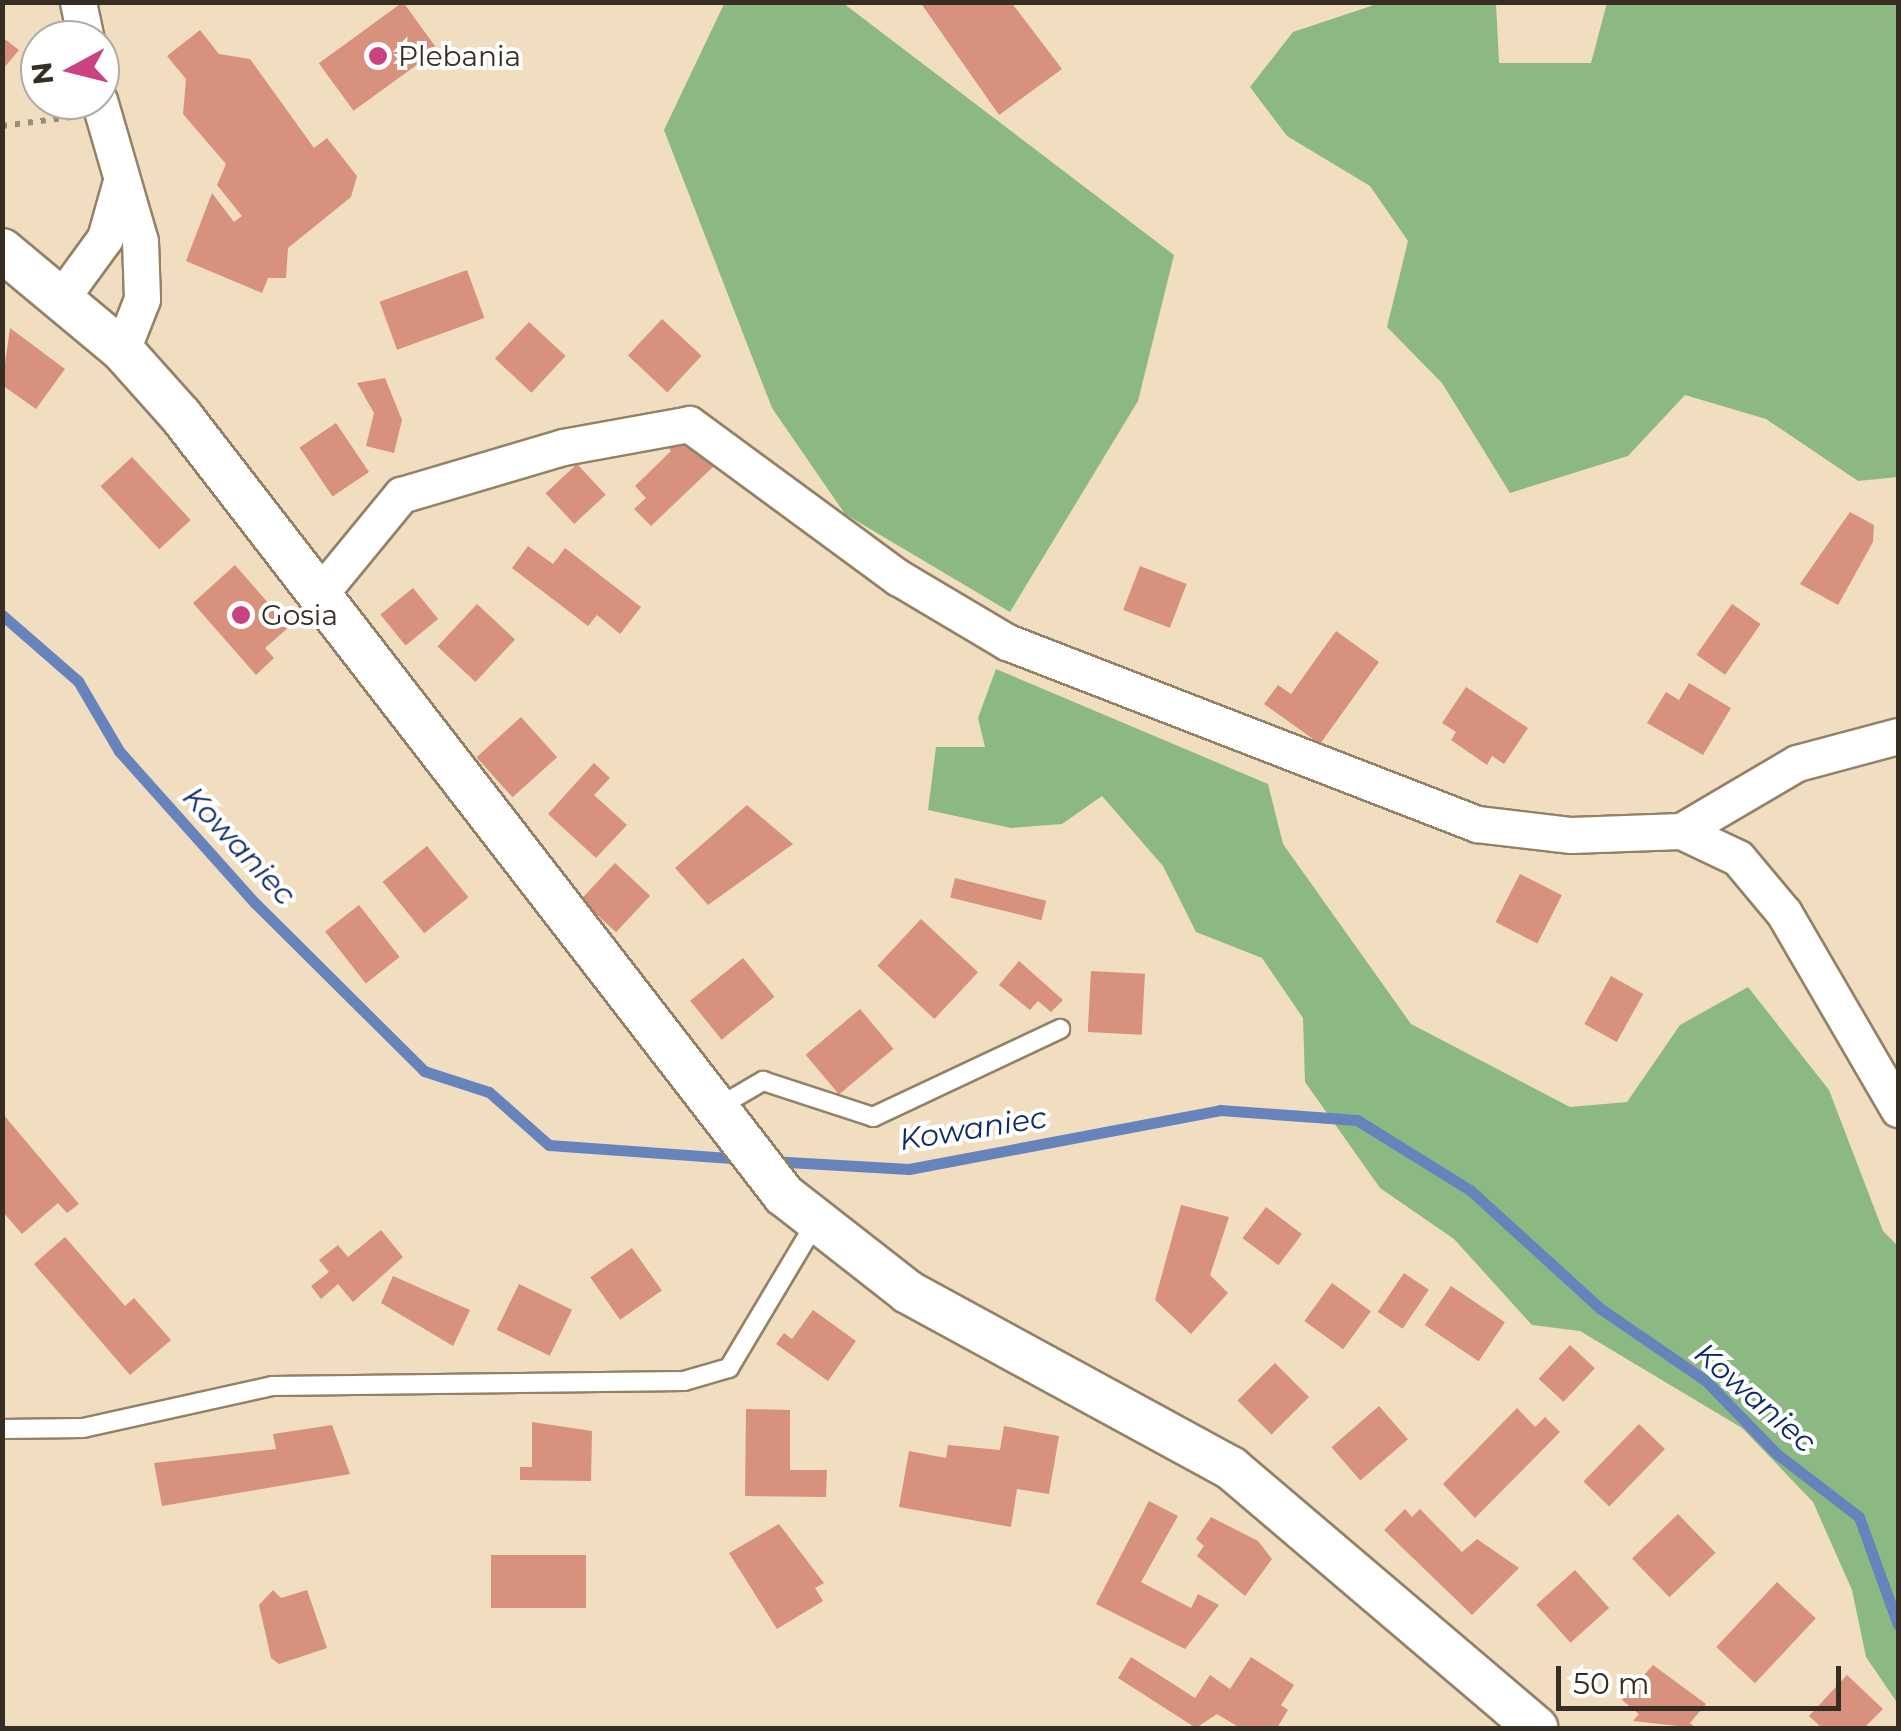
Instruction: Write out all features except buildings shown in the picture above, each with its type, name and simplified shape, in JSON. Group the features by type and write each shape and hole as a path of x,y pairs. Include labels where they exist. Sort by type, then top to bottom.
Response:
{"street":[{"path":"96,120 122,181 140,241 142,298 122,350"},
{"path":"62,297 105,238 122,181"},
{"path":"2,250 122,350 318,596 708,1106 784,1195 815,1224 908,1292 1231,1468 1528,1726"},
{"path":"318,596 401,495 563,447 689,424 899,578 1007,642 1260,747 1477,824 1571,835 1681,831 1738,858 1784,913 1898,1109"},
{"path":"1681,831 1797,763 1898,736"}],"lane":[{"path":"708,1106 763,1081 874,1117 1060,1029"},
{"path":"2,1429 83,1428 272,1386 684,1381 729,1368 815,1224"}],"path":[{"path":"2,126 32,120"}],"green space":[{"path":"725,2 843,3 1174,255 1138,401 1010,612 845,514 772,408 664,130"},
{"path":"1383,2 1496,3 1499,63 1591,63 1607,3 1898,3 1898,477 1858,481 1766,419 1685,395 1628,456 1510,493 1442,383 1387,327 1408,241 1370,186 1287,136 1250,87 1293,32"},
{"path":"996,669 1268,784 1283,844 1411,1024 1570,1107 1627,1102 1680,1025 1748,987 1829,1090 1883,1231 1898,1246 1898,1704 1866,1657 1852,1590 1813,1502 1742,1428 1580,1331 1532,1325 1454,1239 1380,1188 1305,1082 1303,1018 1262,958 1196,932 1163,866 1102,796 1062,824 1011,828 928,810 936,747 985,747 978,718"}],"waterway":[{"name":"Kowaniec","path":"2,615 78,681 119,751 255,903 424,1071 489,1092 549,1145 742,1159"},
{"name":"Kowaniec","path":"770,1161 909,1169 1220,1110 1357,1120 1470,1190 1601,1309 1706,1381 1777,1454 1859,1517 1898,1625"}],"place":[{"name":"Plebania","path":"378,56"},
{"name":"Gosia","path":"241,615"}]}
